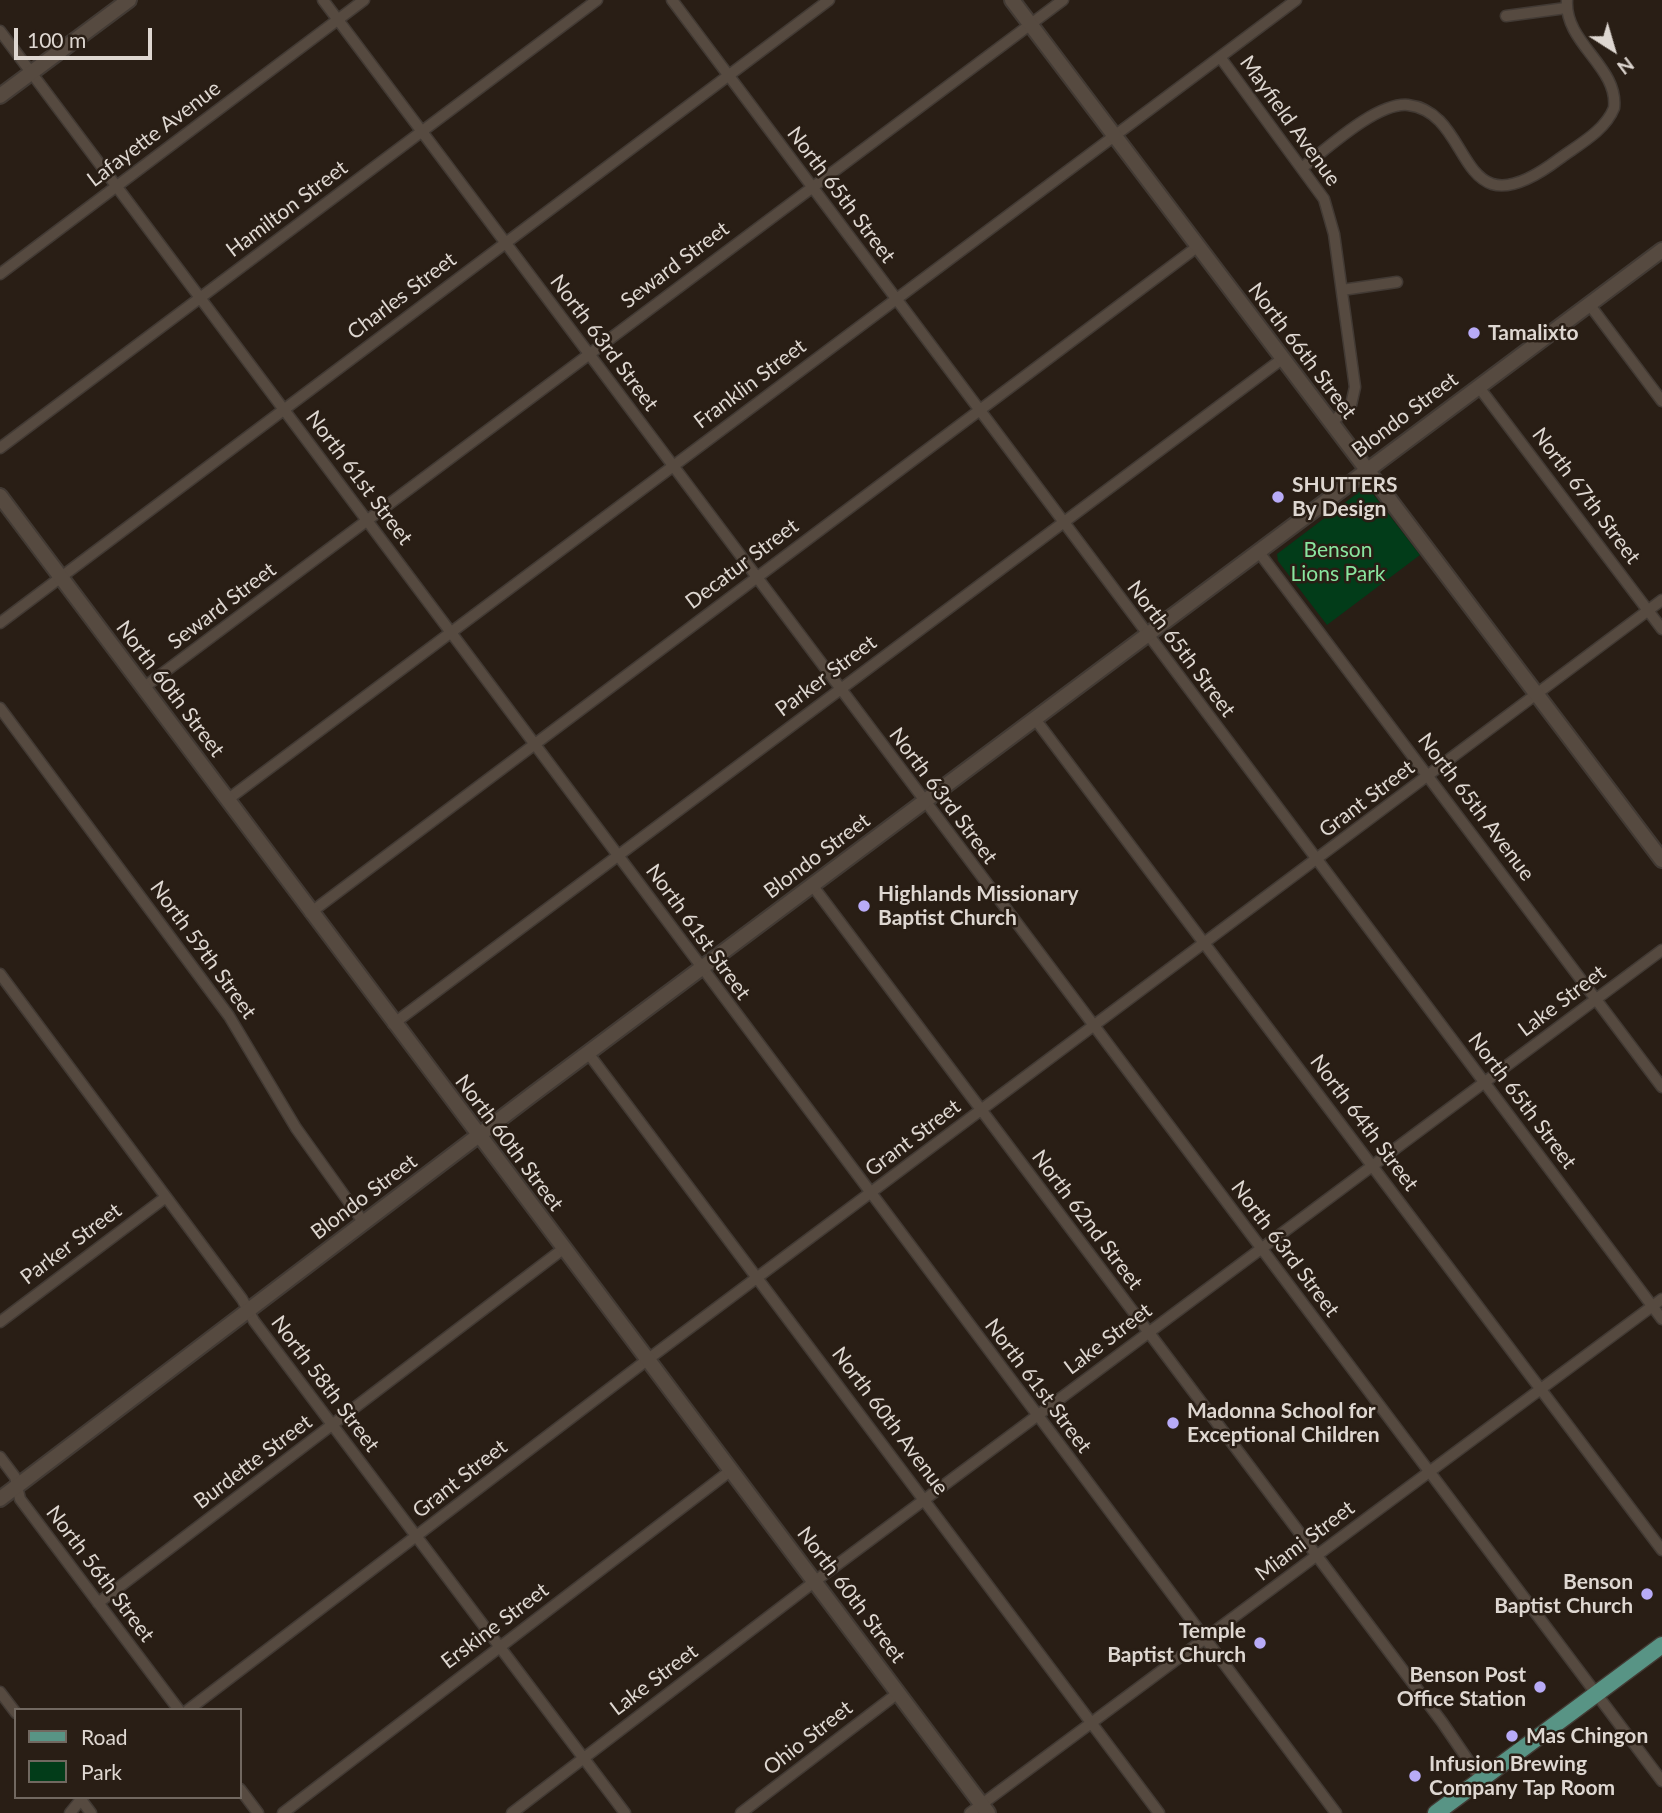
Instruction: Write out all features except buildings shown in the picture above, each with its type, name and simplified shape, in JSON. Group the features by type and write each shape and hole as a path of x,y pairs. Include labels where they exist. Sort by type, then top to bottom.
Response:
{"main road":[{"path":"1443,1811 1481,1779 1662,1645"}],"street":[{"path":"0,96 129,0"},
{"name":"North 63rd Street","path":"323,0 923,802 1662,1781"},
{"name":"Lafayette Avenue","path":"0,274 365,0"},
{"name":"Hamilton Street","path":"0,448 597,0"},
{"name":"North 65th Street","path":"672,0 1662,1319"},
{"name":"Charles Street","path":"0,623 828,0"},
{"name":"North 66th Street","path":"1012,0 1662,860"},
{"name":"Seward Street","path":"143,688 1063,0"},
{"name":"Franklin Street","path":"227,800 1296,0"},
{"path":"1303,167 1376,113 1391,106 1408,105 1435,118 1485,180 1511,186 1534,178 1598,130 1614,108 1611,86 1572,30 1567,4 1506,16"},
{"name":"North 61st Street","path":"0,31 1336,1813"},
{"name":"Mayfield Avenue","path":"1220,57 1303,167 1328,211 1355,387 1351,405 1331,423"},
{"name":"Decatur Street","path":"310,912 1197,247"},
{"name":"Blondo Street","path":"0,1499 477,1136 1662,250"},
{"path":"1342,290 1397,282"},
{"path":"1589,304 1662,401"},
{"name":"Parker Street","path":"393,1024 1282,359"},
{"name":"North 67th Street","path":"1478,386 1662,629"},
{"name":"North 60th Street","path":"0,496 477,1136 898,1693 980,1810"},
{"name":"North 65th Avenue","path":"1258,551 1662,1087"},
{"name":"Grant Street","path":"191,1708 647,1360 1662,600"},
{"name":"North 59th Street","path":"0,708 229,1016 303,1139 364,1223"},
{"name":"North 64th Street","path":"1035,719 1662,1550"},
{"name":"North 62nd Street","path":"812,885 1451,1733 1481,1779"},
{"name":"Lake Street","path":"512,1813 814,1582 1662,950"},
{"name":"North 58th Street","path":"0,974 243,1299 248,1311 332,1425 625,1813"},
{"name":"North 60th Avenue","path":"588,1053 1159,1813"},
{"name":"Parker Street","path":"0,1322 166,1197"},
{"name":"Burdette Street","path":"98,1603 563,1249"},
{"name":"Miami Street","path":"980,1810 1662,1299"},
{"name":"North 56th Street","path":"0,1457 15,1477 20,1499 177,1708"},
{"name":"Erskine Street","path":"283,1813 730,1471"},
{"path":"0,1692 14,1710"},
{"name":"Ohio Street","path":"741,1813 898,1693"},
{"path":"242,1792 258,1813"}],"green space":[{"name":"Benson Lions Park","path":"1359,492 1373,494 1420,555 1327,625 1278,561 1277,554"}],"place":[{"name":"Tamalixto","path":"1474,333"},
{"name":"SHUTTERS By Design","path":"1278,497"},
{"name":"Highlands Missionary Baptist Church","path":"864,906"},
{"name":"Madonna School for Exceptional Children","path":"1173,1423"},
{"name":"Benson Baptist Church","path":"1647,1594"},
{"name":"Temple Baptist Church","path":"1260,1643"},
{"name":"Benson Post Office Station","path":"1540,1687"},
{"name":"Mas Chingon","path":"1512,1736"},
{"name":"Infusion Brewing Company Tap Room","path":"1415,1776"}]}
